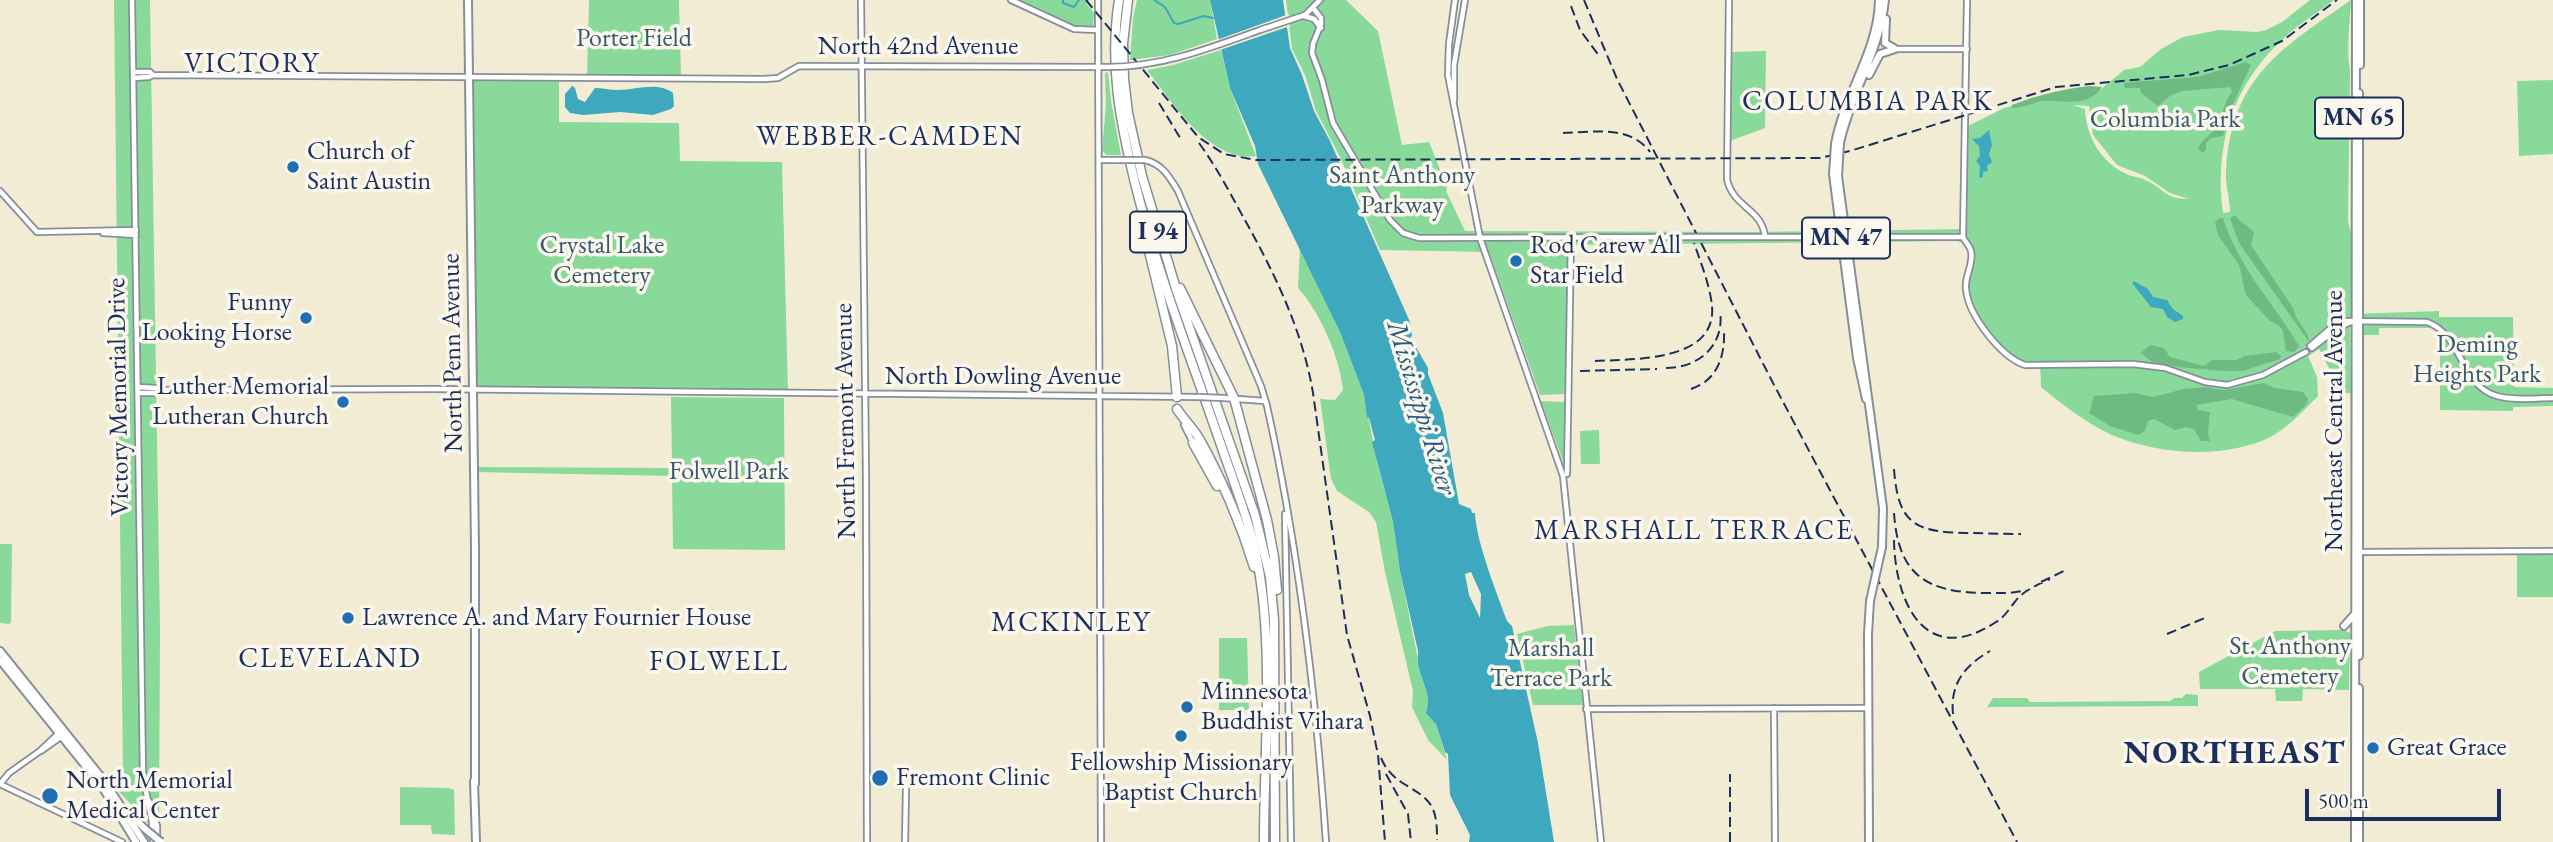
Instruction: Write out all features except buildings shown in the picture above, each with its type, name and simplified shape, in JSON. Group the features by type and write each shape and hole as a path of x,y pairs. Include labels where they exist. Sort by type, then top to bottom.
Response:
{"highway":[{"name":"I 94","path":"1119,0 1114,43 1116,91 1124,138 1143,216 1249,527 1259,570 1265,632 1264,842"},
{"name":"I 94","path":"1128,0 1123,43 1126,102 1140,167 1177,292 1255,516 1270,577 1274,620 1275,842"},
{"path":"1143,216 1145,235 1173,350 1177,397"},
{"path":"1157,227 1229,398 1260,492 1273,550 1278,605 1274,620"},
{"path":"1177,409 1201,442 1231,504 1256,575 1265,632"},
{"path":"1193,443 1244,540"}],"main road":[{"name":"North Penn Avenue","path":"468,0 476,842"},
{"name":"Northeast Central Avenue","path":"2357,842 2358,0"},
{"path":"1883,1 1885,43 1895,49"},
{"name":"MN 47","path":"1838,143 1878,41 1883,1"},
{"name":"MN 47","path":"1869,842 1868,634 1870,601 1882,547 1883,508 1856,346 1835,175 1845,108 1874,38 1883,1"},
{"path":"1854,100 1880,54 1895,49"},
{"name":"Northeast Central Avenue","path":"2356,552 2354,607 2357,842"},
{"path":"2344,626 2350,621 2354,607"},
{"path":"0,651 97,780 135,841"},
{"path":"0,660 157,842"},
{"path":"112,791 144,842"}],"street":[{"name":"Victory Memorial Drive","path":"132,0 143,771 157,842"},
{"name":"North Fremont Avenue","path":"860,0 867,842"},
{"path":"1011,0 1074,29 1098,30"},
{"path":"1098,0 1101,842"},
{"path":"1320,0 1314,9 1321,18 1321,28 1312,52 1333,123 1394,225 1403,233 1415,237 1480,238 1963,237"},
{"path":"1455,0 1448,58 1449,84 1480,238 1563,476 1601,842"},
{"path":"1454,109 1454,65 1465,0"},
{"path":"1729,0 1727,180 1734,198 1761,220 1765,237"},
{"path":"1967,0 1963,237 1972,256 1965,282 1969,302 1999,349 2017,362 2036,366 2141,365 2175,371 2219,385 2250,379 2305,351"},
{"name":"North 42nd Avenue","path":"133,75 149,78 153,75 764,79 778,78 799,66 1108,68 1170,61 1303,16 1314,9"},
{"path":"1303,16 1314,19 1321,28"},
{"path":"1895,49 1967,50"},
{"path":"1099,160 1145,160 1164,170 1178,191 1257,374 1265,401 1295,556 1317,713 1326,842"},
{"path":"0,191 37,232 136,232"},
{"path":"1567,474 1571,238"},
{"path":"2311,347 2335,324 2356,321 2416,321 2432,324 2451,340 2468,372 2484,390 2501,398 2553,398"},
{"name":"North Dowling Avenue","path":"138,390 156,388 1189,397 1265,401"},
{"path":"1177,397 1177,409 1193,443"},
{"path":"1285,502 1291,842"},
{"path":"2356,552 2553,551"},
{"path":"1287,566 1295,556"},
{"path":"1774,708 1775,842"},
{"path":"1586,709 1868,708"},
{"path":"62,734 9,773 0,784 119,841"},
{"path":"905,842 906,789"}],"green space":[{"path":"114,0 150,0 160,627 159,835 110,782 120,783 123,777"},
{"name":"Porter Field","path":"589,0 679,0 681,78 587,77"},
{"path":"1016,0 1090,0 1086,3 1094,13 1093,27 1075,27"},
{"path":"1137,0 1210,0 1217,39 1170,55 1130,60"},
{"path":"1286,0 1346,0 1378,31 1402,145 1429,142 1447,187 1446,191 1465,231 1752,232 1966,229 1968,126 2004,108 2100,90 2124,70 2140,67 2161,49 2183,37 2219,30 2266,30 2282,22 2310,0 2334,0 2282,40 2250,77 2239,98 2230,119 2221,165 2223,213 2230,212 2226,175 2230,138 2238,111 2250,88 2264,68 2282,51 2351,0 2348,45 2348,221 2351,234 2351,314 2439,311 2439,317 2513,317 2514,387 2553,388 2553,406 2513,407 2513,411 2440,410 2440,333 2433,328 2379,328 2379,335 2361,335 2361,327 2350,326 2351,393 2344,393 2340,389 2319,349 2308,356 2317,377 2318,396 2279,432 2264,440 2227,450 2187,452 2148,446 2112,435 2066,407 2041,387 2040,365 2018,361 2002,348 1979,318 1969,298 1967,278 1970,244 1956,241 1569,245 1565,394 1540,395 1489,252 1380,250 1340,157 1316,111 1305,75 1292,49","holes":["2073,105 2089,106 2093,135 2117,165 2145,176 2170,193 2189,199 2169,195 2152,183 2119,170 2103,157 2088,130 2085,109"]},
{"path":"1221,50 1230,88 1256,156 1239,156 1208,140 1180,113 1147,70"},
{"path":"1766,51 1765,128 1730,141 1731,52"},
{"path":"2246,62 2251,65 2232,106 2223,136 2211,138 2202,153 2198,148 2217,125 2232,92 2230,87 2182,91 2171,95 2158,106 2141,93 2140,88 2124,86 2124,83 2198,77"},
{"path":"1108,72 1121,155 1106,155 1102,150 1106,105 1105,73"},
{"name":"Crystal Lake Cemetery","path":"472,80 559,80 559,122 679,123 680,161 782,162 788,391 476,388"},
{"path":"2553,80 2553,154 2519,156 2517,81"},
{"path":"2090,86 2102,87 2096,94 2083,100 2044,101 2011,108 2012,105 2041,95"},
{"path":"2235,215 2254,233 2251,245 2293,308 2309,342 2239,243 2230,218"},
{"path":"2223,218 2247,268 2299,346 2294,352 2286,351 2283,331 2246,295 2239,265 2218,235 2215,222"},
{"path":"1300,247 1340,332 1364,395 1378,466 1393,522 1400,571 1429,709 1447,760 1428,740 1412,707 1413,691 1376,522 1369,512 1337,491 1331,479 1320,399 1335,400 1343,390 1338,364 1328,336 1298,288"},
{"path":"2150,345 2164,348 2170,357 2204,366 2212,360 2237,360 2244,356 2276,352 2281,356 2280,359 2243,371 2224,371 2152,362 2141,353"},
{"path":"2264,383 2274,388 2303,392 2308,399 2306,405 2293,417 2232,399 2196,405 2198,410 2210,412 2210,441 2201,441 2194,429 2186,427 2175,430 2154,419 2148,421 2145,431 2138,435 2110,426 2089,413 2094,396 2135,393 2153,397 2184,389 2206,387 2223,390"},
{"name":"Folwell Park","path":"671,397 784,398 785,550 673,549 672,476 474,472 474,467 672,468"},
{"path":"1541,401 1566,402 1565,467"},
{"path":"1599,430 1600,464 1581,464 1580,431"},
{"path":"0,544 12,544 9,624 0,623"},
{"path":"2553,554 2553,597 2517,597 2517,555"},
{"name":"Marshall Terrace Park","path":"1574,625 1583,705 1533,705 1517,634 1548,626"},
{"name":"St. Anthony Cemetery","path":"2344,630 2350,633 2349,690 2303,689 2302,701 2276,701 2275,689 2200,689 2199,672 2275,631"},
{"path":"1219,638 1247,638 1249,710 1219,710"},
{"path":"2186,694 2198,695 2198,706 1987,707 1993,698 2027,698 2030,702 2170,701"},
{"path":"400,787 454,790 455,835 432,834 431,825 400,825"}],"water":[{"name":"Mississippi River","path":"1210,0 1283,0 1290,48 1314,111 1330,141 1410,322 1412,336 1408,340 1411,346 1416,347 1428,368 1443,413 1459,504 1475,513 1487,566 1507,621 1512,626 1538,743 1554,842 1469,842 1470,835 1450,795 1448,754 1436,724 1426,713 1427,693 1419,668 1393,522 1372,442 1375,440 1367,417 1364,395 1340,332 1258,164 1255,146 1230,88","holes":["1471,572 1481,594 1480,618 1469,595 1465,574"]},
{"path":"572,86 578,99 585,102 595,88 618,90 660,87 673,93 674,106 653,115 620,112 583,115 570,113 565,107 565,94"},
{"path":"1989,130 1992,145 1989,154 1992,162 1987,166 1988,171 1983,172 1983,177 1979,178 1980,166 1976,161 1980,156 1979,146 1972,139 1980,138"},
{"path":"2134,281 2148,289 2153,297 2167,300 2183,319 2175,322 2167,317 2163,309 2151,307 2132,283"}],"pier":[{"path":"1289,14 1290,26 1217,51 1214,41"}],"waterway":[{"path":"1063,0 1063,3 1074,7 1079,0"},
{"path":"1154,0 1165,7 1174,23 1204,16 1213,18"}],"tunnel":[{"path":"2304,350 2310,346"}],"railway":[{"path":"1086,0 1198,137 1224,154 1256,160 1820,158 2056,87 2188,75 2229,65 2282,41 2337,0"},
{"path":"1584,0 1617,79 1773,383 2017,842"},
{"path":"1571,6 1580,30 1600,57"},
{"path":"1159,103 1182,141"},
{"path":"1563,133 1599,131 1622,134 1642,143 1650,152"},
{"path":"1199,143 1253,234 1285,300 1302,345 1313,393 1347,635 1378,755 1385,842"},
{"path":"1595,361 1670,354 1701,338 1710,324 1712,306 1694,243"},
{"path":"1666,368 1689,364 1707,352 1718,334 1720,311"},
{"path":"1691,389 1708,380 1718,366 1723,349 1724,330"},
{"path":"1580,371 1657,369"},
{"path":"1894,469 1896,487 1905,513 1921,527 1947,532 2021,534"},
{"path":"1894,513 1901,551 1908,564 1930,583 1962,592 2005,593 2026,590"},
{"path":"1894,540 1900,586 1908,606 1919,622 1933,633 1950,638 1971,635 1996,622 2018,598 2050,579"},
{"path":"2041,582 2066,570"},
{"path":"2167,634 2207,617"},
{"path":"1953,714 1954,694 1961,677 1973,663 1990,651"},
{"path":"1381,758 1392,775 1421,795 1432,807 1436,819 1437,840"},
{"path":"1386,774 1408,814 1411,842"},
{"path":"1730,774 1730,842"}],"place":[{"name":"Church of Saint Austin","path":"293,167"},
{"name":"Rod Carew All Star Field","path":"1516,261"},
{"name":"Funny Looking Horse","path":"306,318"},
{"name":"Luther Memorial Lutheran Church","path":"343,402"},
{"name":"Lawrence A. and Mary Fournier House","path":"348,618"},
{"name":"Minnesota Buddhist Vihara","path":"1187,707"},
{"name":"Fellowship Missionary Baptist Church","path":"1181,736"},
{"name":"Great Grace","path":"2373,748"},
{"name":"Fremont Clinic","path":"880,778"},
{"name":"North Memorial Medical Center","path":"50,796"}],"district":[{"name":"VICTORY","path":"252,64"},
{"name":"COLUMBIA PARK","path":"1868,102"},
{"name":"WEBBER-CAMDEN","path":"890,137"},
{"name":"MARSHALL TERRACE","path":"1694,531"},
{"name":"MCKINLEY","path":"1071,623"},
{"name":"CLEVELAND","path":"330,659"},
{"name":"FOLWELL","path":"719,662"},
{"name":"NORTHEAST","path":"2235,754"}],"park label":[{"name":"Columbia Park","path":"2165,120"},
{"name":"Saint Anthony Parkway","path":"1402,191"},
{"name":"Deming Heights Park","path":"2477,360"}]}
